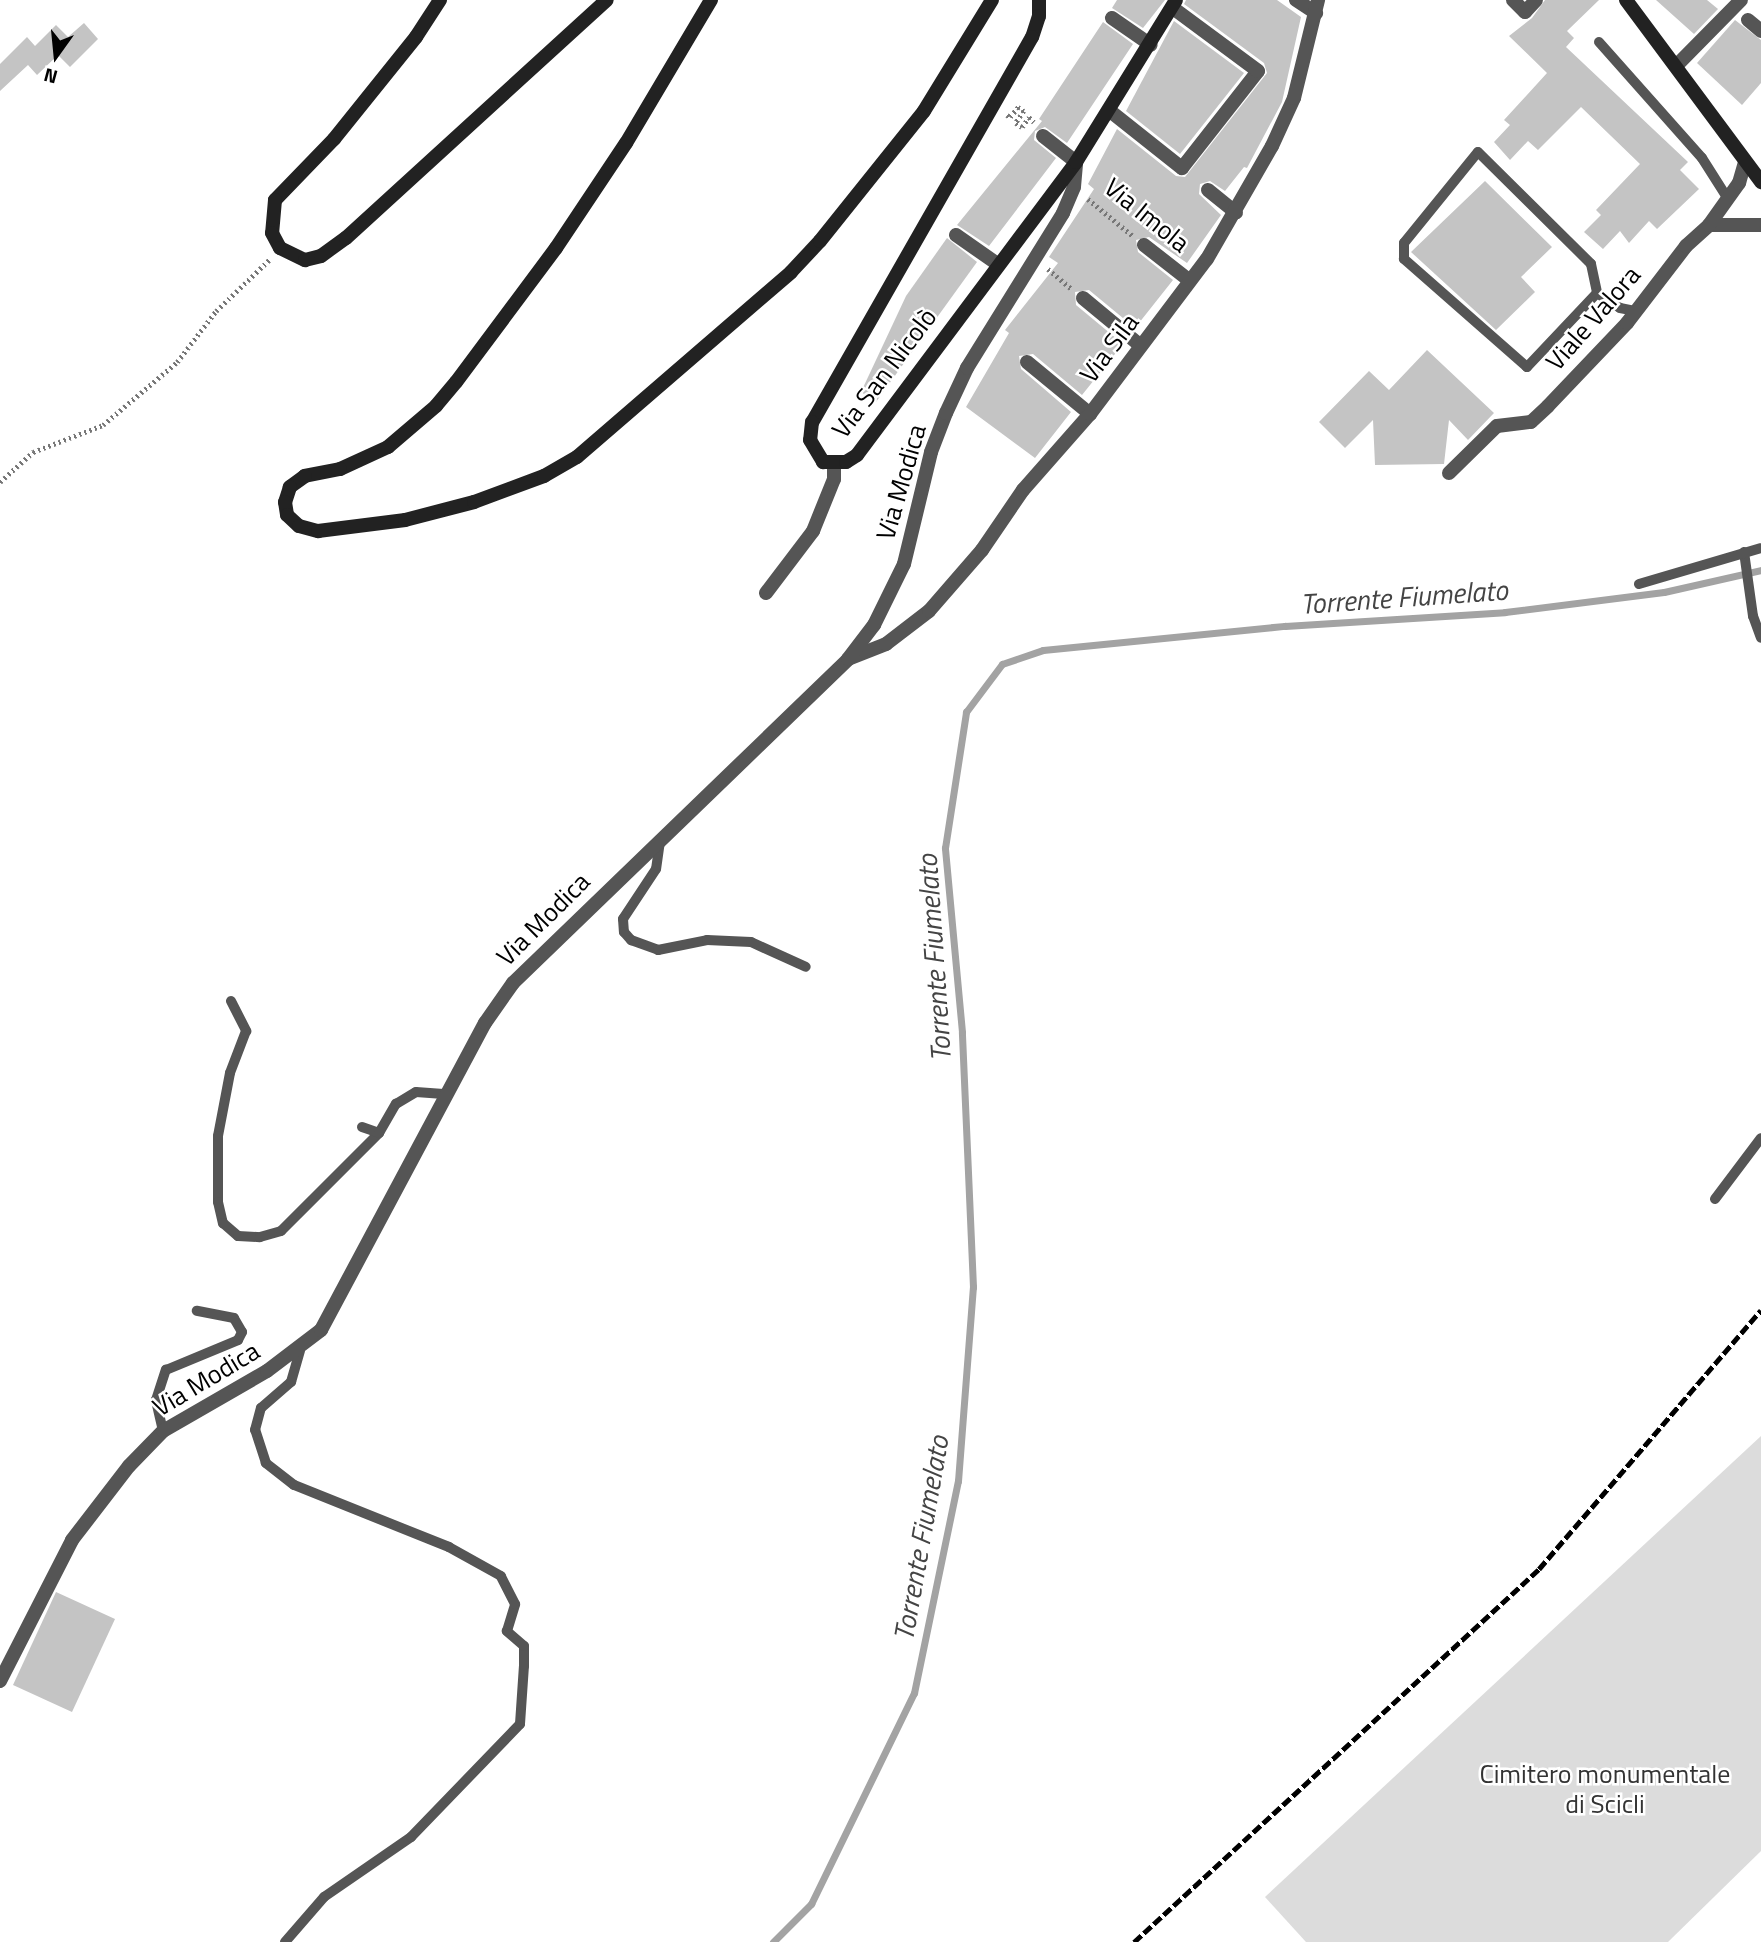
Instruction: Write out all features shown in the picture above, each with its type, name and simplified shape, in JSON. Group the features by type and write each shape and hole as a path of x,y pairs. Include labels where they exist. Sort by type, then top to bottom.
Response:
{"main road":[{"path":"440,0 416,37 334,139 275,200 272,233 280,248 305,260 321,256 346,238 607,0"},
{"path":"711,0 626,144 556,248 436,406 364,460 305,476 290,487 285,502 287,515 299,526 318,531 359,528 474,502 544,476 577,457 781,281 820,242 924,111 992,0"},
{"name":"Via San Nicolò","path":"1038,0 1039,16 1032,37 812,422 810,440 815,453 823,462 834,463 856,455 996,264 1076,162 1175,4"},
{"path":"1626,0 1760,179"}],"street":[{"path":"1296,0 1317,6"},
{"path":"1513,0 1525,12 1536,0"},
{"path":"1677,65 1732,3"},
{"path":"1110,111 1182,168 1258,71 1175,4"},
{"name":"Via Sila","path":"848,659 886,645 929,611 982,550 1023,490 1090,414 1190,281 1236,213 1294,98 1317,6"},
{"path":"1112,18 1151,45"},
{"path":"1748,20 1761,31"},
{"path":"1043,136 1076,162"},
{"name":"Via Modica","path":"0,1681 72,1540 99,1502 163,1431 300,1350 338,1305 485,1023 513,983 848,659 894,588 931,452 951,401 1074,187 1076,162"},
{"name":"Viale Valora","path":"1450,473 1497,426 1531,422 1635,311 1686,246 1709,225 1739,183 1745,162"},
{"path":"1208,190 1236,213"},
{"path":"1709,225 1761,225"},
{"path":"956,234 996,264"},
{"name":"Via Imola","path":"1144,245 1190,281"},
{"path":"1083,298 1141,345"},
{"path":"1027,362 1090,414"},
{"path":"766,593 813,531 834,479 834,463"}],"lane":[{"path":"1599,42 1702,158 1728,199"},
{"path":"1597,293 1527,368 1404,259 1404,243 1478,152 1591,264 1597,293 1620,308 1635,311"},
{"path":"1639,583 1761,548"},
{"path":"1744,552 1753,616 1761,638"},
{"path":"660,838 656,869 624,919 624,932 631,940 658,950 707,940 751,942 806,967"},
{"path":"231,1000 246,1031 230,1073 218,1136 218,1202 223,1223 238,1236 260,1237 281,1231 379,1133 396,1104 416,1092 447,1094"},
{"path":"362,1126 379,1133"},
{"path":"1715,1199 1761,1138"},
{"path":"163,1431 156,1400 166,1370 238,1340 242,1332 234,1318 197,1311"},
{"path":"285,1942 324,1897 411,1837 520,1724 524,1666 524,1646 507,1630 515,1604 501,1576 449,1547 294,1485 266,1463 256,1430 261,1408 291,1382 300,1350"}],"path":[{"path":"1010,117 1018,107 1024,111 1016,123 1021,127 1029,117 1035,121"},
{"name":"Via Imola","path":"1074,187 1144,245"},
{"path":"0,482 33,452 103,425 177,362 216,312 280,248"},
{"path":"1034,258 1083,298"}],"green space":[{"name":"Cimitero monumentale di Scicli","path":"1761,1436 1761,1851 1668,1942 1306,1942 1265,1897"}],"building":[{"path":"1117,0 1165,0 1143,28 1112,8"},
{"path":"1186,0 1277,0 1301,17 1282,102 1247,168 1244,167 1225,191 1210,181 1200,184 1199,194 1221,215 1187,263 1149,237 1136,240 1138,252 1173,280 1135,328 1089,290 1075,292 1076,305 1123,344 1082,395 1033,354 1019,356 1021,369 1071,412 1035,458 966,407 1009,333 1005,330 1058,263 1049,257 1094,189 1088,184 1117,129 1176,176 1185,177 1267,73 1264,63 1184,4"},
{"path":"1545,0 1599,0 1567,31 1574,38 1566,47 1688,162 1680,170 1699,189 1657,229 1649,221 1629,243 1620,231 1603,249 1584,232 1601,215 1596,210 1640,164 1581,107 1538,150 1528,141 1510,160 1494,142 1510,125 1504,120 1547,73 1509,36 1532,18"},
{"path":"1656,0 1707,0 1718,9 1694,34"},
{"path":"1735,20 1761,40 1761,83 1742,105 1697,63"},
{"path":"1174,21 1244,73 1180,154 1126,111"},
{"path":"1103,22 1133,44 1067,143 1045,127 1035,131 1034,140 1056,158 989,246 957,225 1042,121 1039,119"},
{"path":"84,23 98,39 70,67 58,55 37,75 28,65 0,91 0,64 27,37 35,46 56,25 68,37"},
{"path":"1485,181 1552,247 1521,277 1535,292 1496,330 1411,252"},
{"path":"947,238 977,262 876,402 861,392 906,296"},
{"path":"1427,350 1494,413 1468,440 1449,420 1444,464 1375,465 1373,420 1345,448 1319,422 1369,371 1389,390"},
{"path":"56,1592 115,1619 72,1712 13,1685"}],"waterway":[{"name":"Torrente Fiumelato","path":"773,1942 811,1904 914,1693 958,1481 973,1287 962,1032 945,848 966,712 1002,664 1043,650 1285,626 1505,612 1664,592 1761,570"}],"railway":[{"path":"1134,1942 1539,1569 1761,1310"}]}
